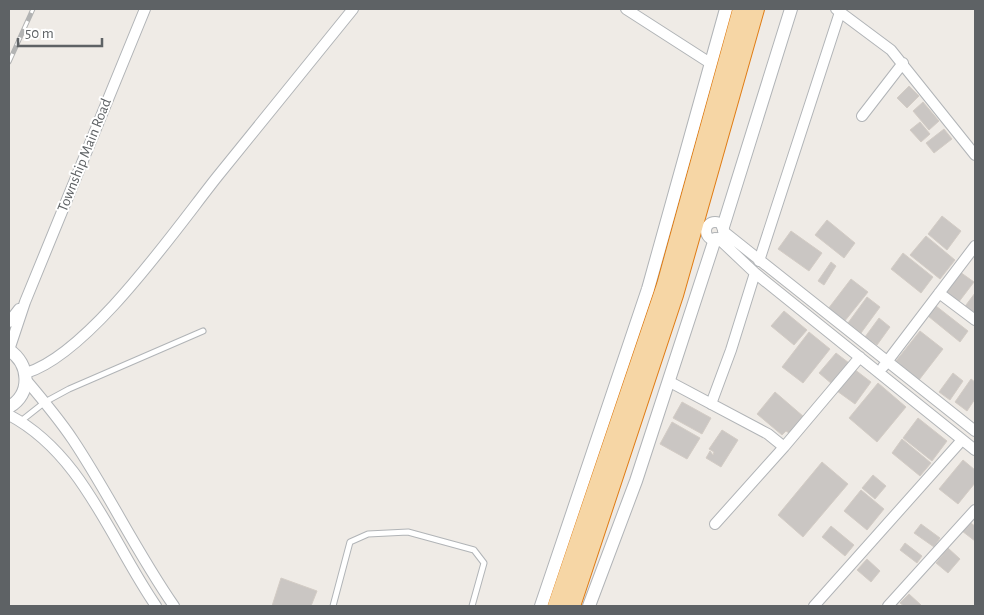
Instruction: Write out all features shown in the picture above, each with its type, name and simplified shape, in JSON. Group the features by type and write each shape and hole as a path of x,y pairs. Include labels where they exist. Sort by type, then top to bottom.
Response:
{"highway":[{"path":"689,218 741,9"},
{"path":"556,606 588,485 625,402 689,218 756,9"},
{"path":"572,606 615,481 625,402"}],"street":[{"name":"Township Main Road","path":"9,350 25,302 145,9"},
{"path":"9,407 22,394 26,377 76,342 126,292 353,9"},
{"path":"626,9 710,63"},
{"path":"726,9 710,63 689,218 714,222 720,234 755,273 975,450"},
{"path":"589,606 636,481 670,382 720,234 791,9"},
{"path":"759,261 839,10 891,50 975,155"},
{"path":"862,116 903,63"},
{"path":"720,234 759,261 975,431"},
{"path":"879,372 975,246"},
{"path":"711,404 731,350 755,273"},
{"path":"939,292 975,320"},
{"name":"Township Main Road","path":"9,322 25,302"},
{"path":"9,350 20,360 26,377 74,442 174,606"},
{"path":"715,524 784,447 860,357"},
{"path":"670,382 768,434 784,447"},
{"path":"9,415 21,422 58,452 77,476 156,606"},
{"path":"814,606 962,440"},
{"path":"541,606 588,485"},
{"path":"888,606 975,510"}],"lane":[{"path":"21,422 45,402 69,389 203,331"},
{"path":"332,606 350,542 368,534 408,532 474,550 484,563 472,606"}],"building":[{"path":"909,86 919,96 907,108 897,98"},
{"path":"923,102 939,121 929,130 913,111"},
{"path":"920,122 930,134 921,142 910,130"},
{"path":"944,129 952,139 934,153 926,143"},
{"path":"942,216 961,231 947,250 928,234"},
{"path":"827,220 855,243 844,258 815,235"},
{"path":"791,231 822,253 809,271 778,249"},
{"path":"926,236 955,260 940,279 910,255"},
{"path":"903,253 933,277 921,293 891,269"},
{"path":"831,262 836,266 824,285 818,281"},
{"path":"960,272 974,282 958,303 945,293"},
{"path":"851,279 868,292 844,322 828,309"},
{"path":"975,293 975,318 963,309"},
{"path":"867,297 880,307 861,333 848,323"},
{"path":"936,306 968,331 960,342 928,316"},
{"path":"784,311 807,330 794,345 771,326"},
{"path":"879,318 890,327 877,345 865,337"},
{"path":"920,331 943,349 919,380 896,361"},
{"path":"809,332 830,349 803,383 782,367"},
{"path":"836,353 849,363 832,384 819,373"},
{"path":"854,369 871,382 855,404 837,391"},
{"path":"953,373 963,381 950,400 939,392"},
{"path":"971,379 975,382 975,399 967,411 955,402"},
{"path":"878,383 906,407 877,442 849,418"},
{"path":"775,392 804,417 789,433 786,431 782,435 757,414"},
{"path":"682,402 711,418 702,434 673,418"},
{"path":"918,418 947,441 932,461 903,438"},
{"path":"672,422 700,438 687,459 660,444"},
{"path":"722,430 738,440 721,467 706,458 710,451 713,455 714,452 709,449"},
{"path":"902,439 931,463 920,476 892,453"},
{"path":"963,460 975,470 975,483 958,504 939,489"},
{"path":"822,462 848,484 803,537 778,515"},
{"path":"873,475 886,486 875,499 862,488"},
{"path":"861,490 884,509 867,530 844,511"},
{"path":"969,522 975,526 975,541 962,531"},
{"path":"921,524 940,538 934,547 914,533"},
{"path":"831,526 854,545 845,556 822,537"},
{"path":"905,543 922,556 917,563 900,550"},
{"path":"948,548 960,559 948,573 936,563"},
{"path":"867,559 880,571 871,582 857,570"},
{"path":"281,578 317,591 311,606 272,606"},
{"path":"909,594 921,605 904,606 900,603"}],"railway":[{"path":"9,62 33,9"}]}
